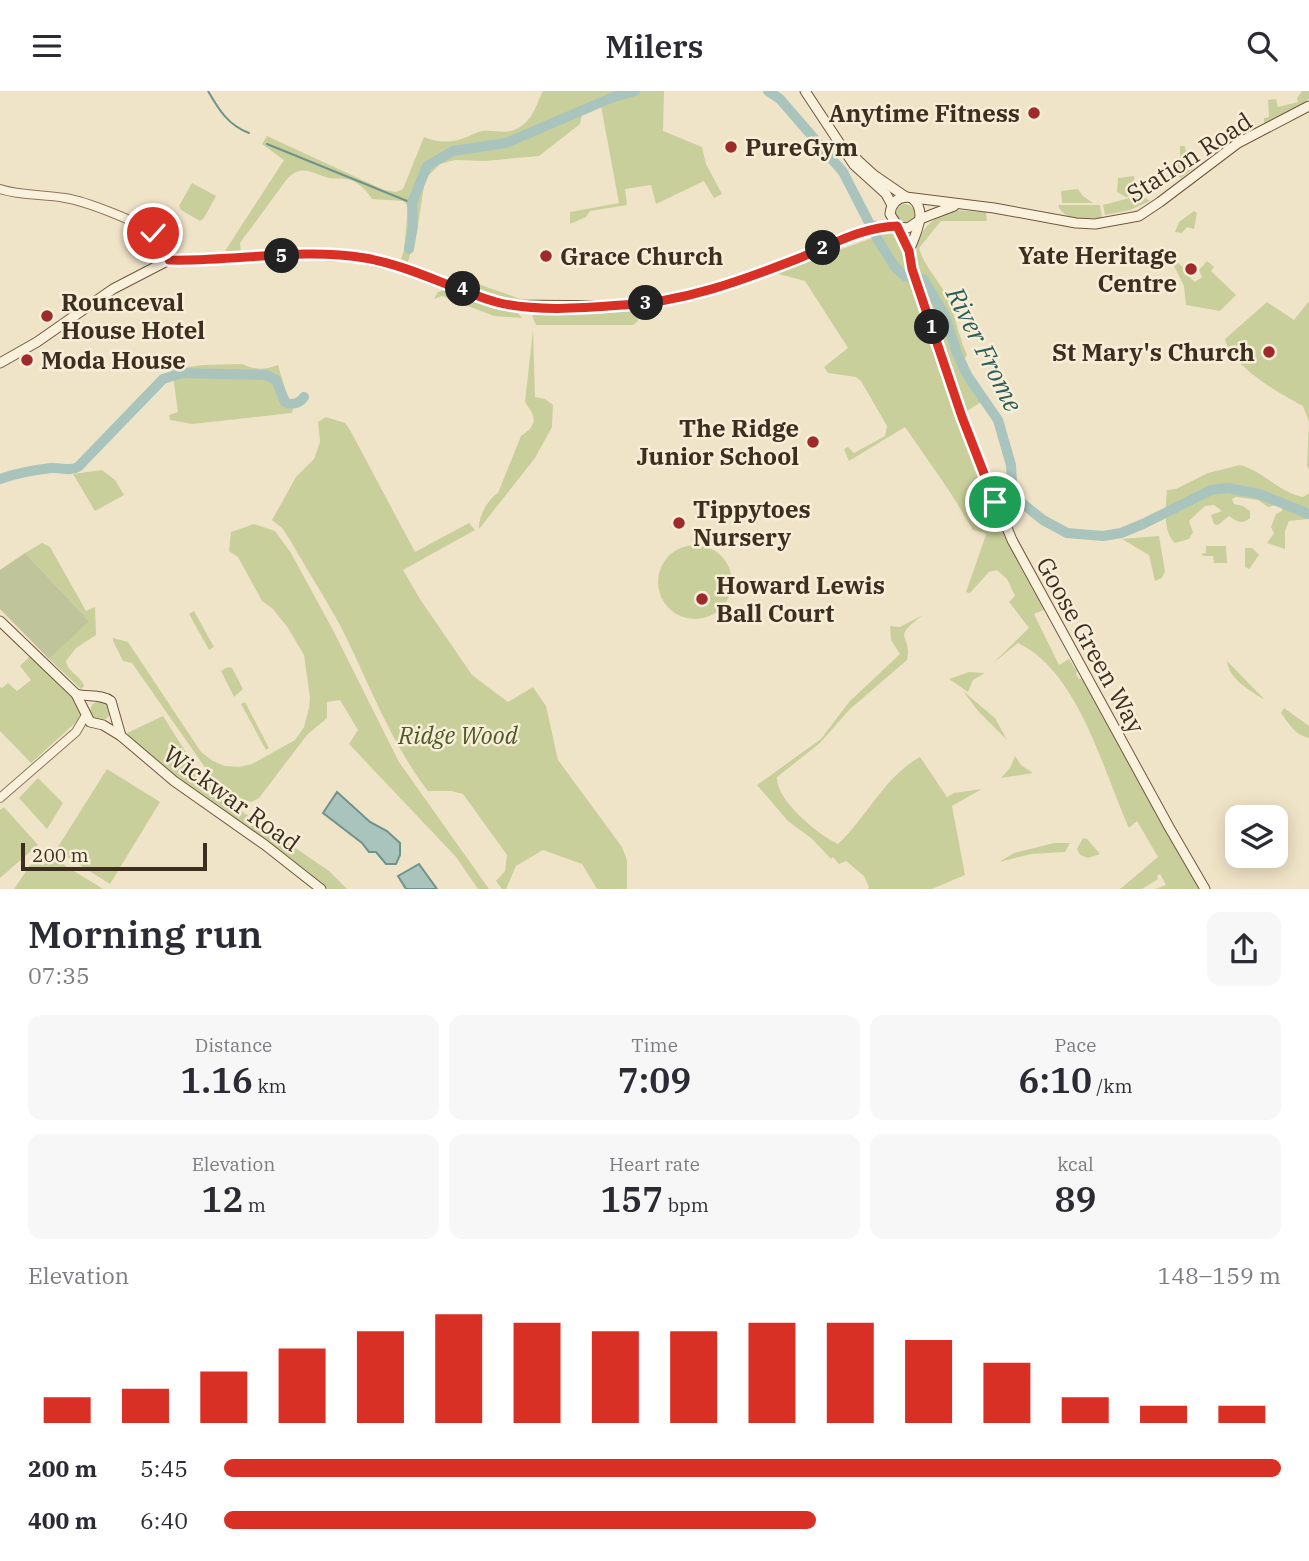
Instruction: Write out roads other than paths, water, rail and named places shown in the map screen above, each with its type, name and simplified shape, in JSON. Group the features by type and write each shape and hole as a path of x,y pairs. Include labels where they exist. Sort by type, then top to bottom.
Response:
{"main road":[{"path":"805,91 856,168 883,190 891,207 891,219 897,226"},
{"name":"Station Road","path":"909,198 1085,224 1139,216 1238,143 1309,106"},
{"path":"0,363 27,348 113,289 169,260 327,255 365,258 396,265 510,305 622,306 697,295 875,227 912,227 920,219 919,205 874,175 845,149"},
{"path":"875,227 898,199 909,198"},
{"name":"Station Road","path":"920,219 960,204"},
{"name":"Goose Green Way","path":"909,251 920,219"},
{"name":"Goose Green Way","path":"897,226 909,251 917,285 962,417 1012,540 1205,889"},
{"name":"Wickwar Road","path":"0,621 76,694 90,722 121,736 174,781 265,845 321,889"},
{"path":"76,694 94,698"},
{"path":"86,712 89,702 94,698 100,696 109,699 114,705 121,736"},
{"path":"100,725 111,722 115,713"}],"street":[{"path":"0,189 74,200 137,224 162,241 169,260"},
{"path":"0,798 76,732 86,712"},
{"path":"76,732 100,725"}],"water":[{"path":"337,792 370,822 387,831 400,843 400,855 396,864 386,864 376,852 369,852 362,843 323,813"},
{"path":"419,864 437,889 406,889 398,876"}],"waterway":[{"path":"208,91 220,111 249,133"},
{"name":"River Frome","path":"409,249 413,226 412,203 427,166 453,151 506,143 611,98 635,91"},
{"name":"River Frome","path":"768,91 780,99 843,172 895,267 905,276 924,280 945,316 967,375 998,420 1018,500 1043,520 1067,533 1103,536 1121,533 1211,490 1228,488 1259,494 1309,514"},
{"path":"267,144 412,203"},
{"name":"River Frome","path":"0,479 38,470 78,467 163,379 182,373 266,375 276,380 285,402 296,403 304,397"},
{"path":"983,527 986,522"}],"place":[{"name":"Anytime Fitness","path":"1034,113"},
{"name":"PureGym","path":"731,147"},
{"name":"Grace Church","path":"546,256"},
{"name":"Yate Heritage Centre","path":"1191,269"},
{"name":"Rounceval House Hotel","path":"47,316"},
{"name":"St Mary's Church","path":"1269,352"},
{"name":"Moda House","path":"27,360"},
{"name":"The Ridge Junior School","path":"813,442"},
{"name":"Tippytoes Nursery","path":"679,523"},
{"name":"Howard Lewis Ball Court","path":"702,599"}],"park label":[{"name":"Ridge Wood","path":"458,735"}]}
